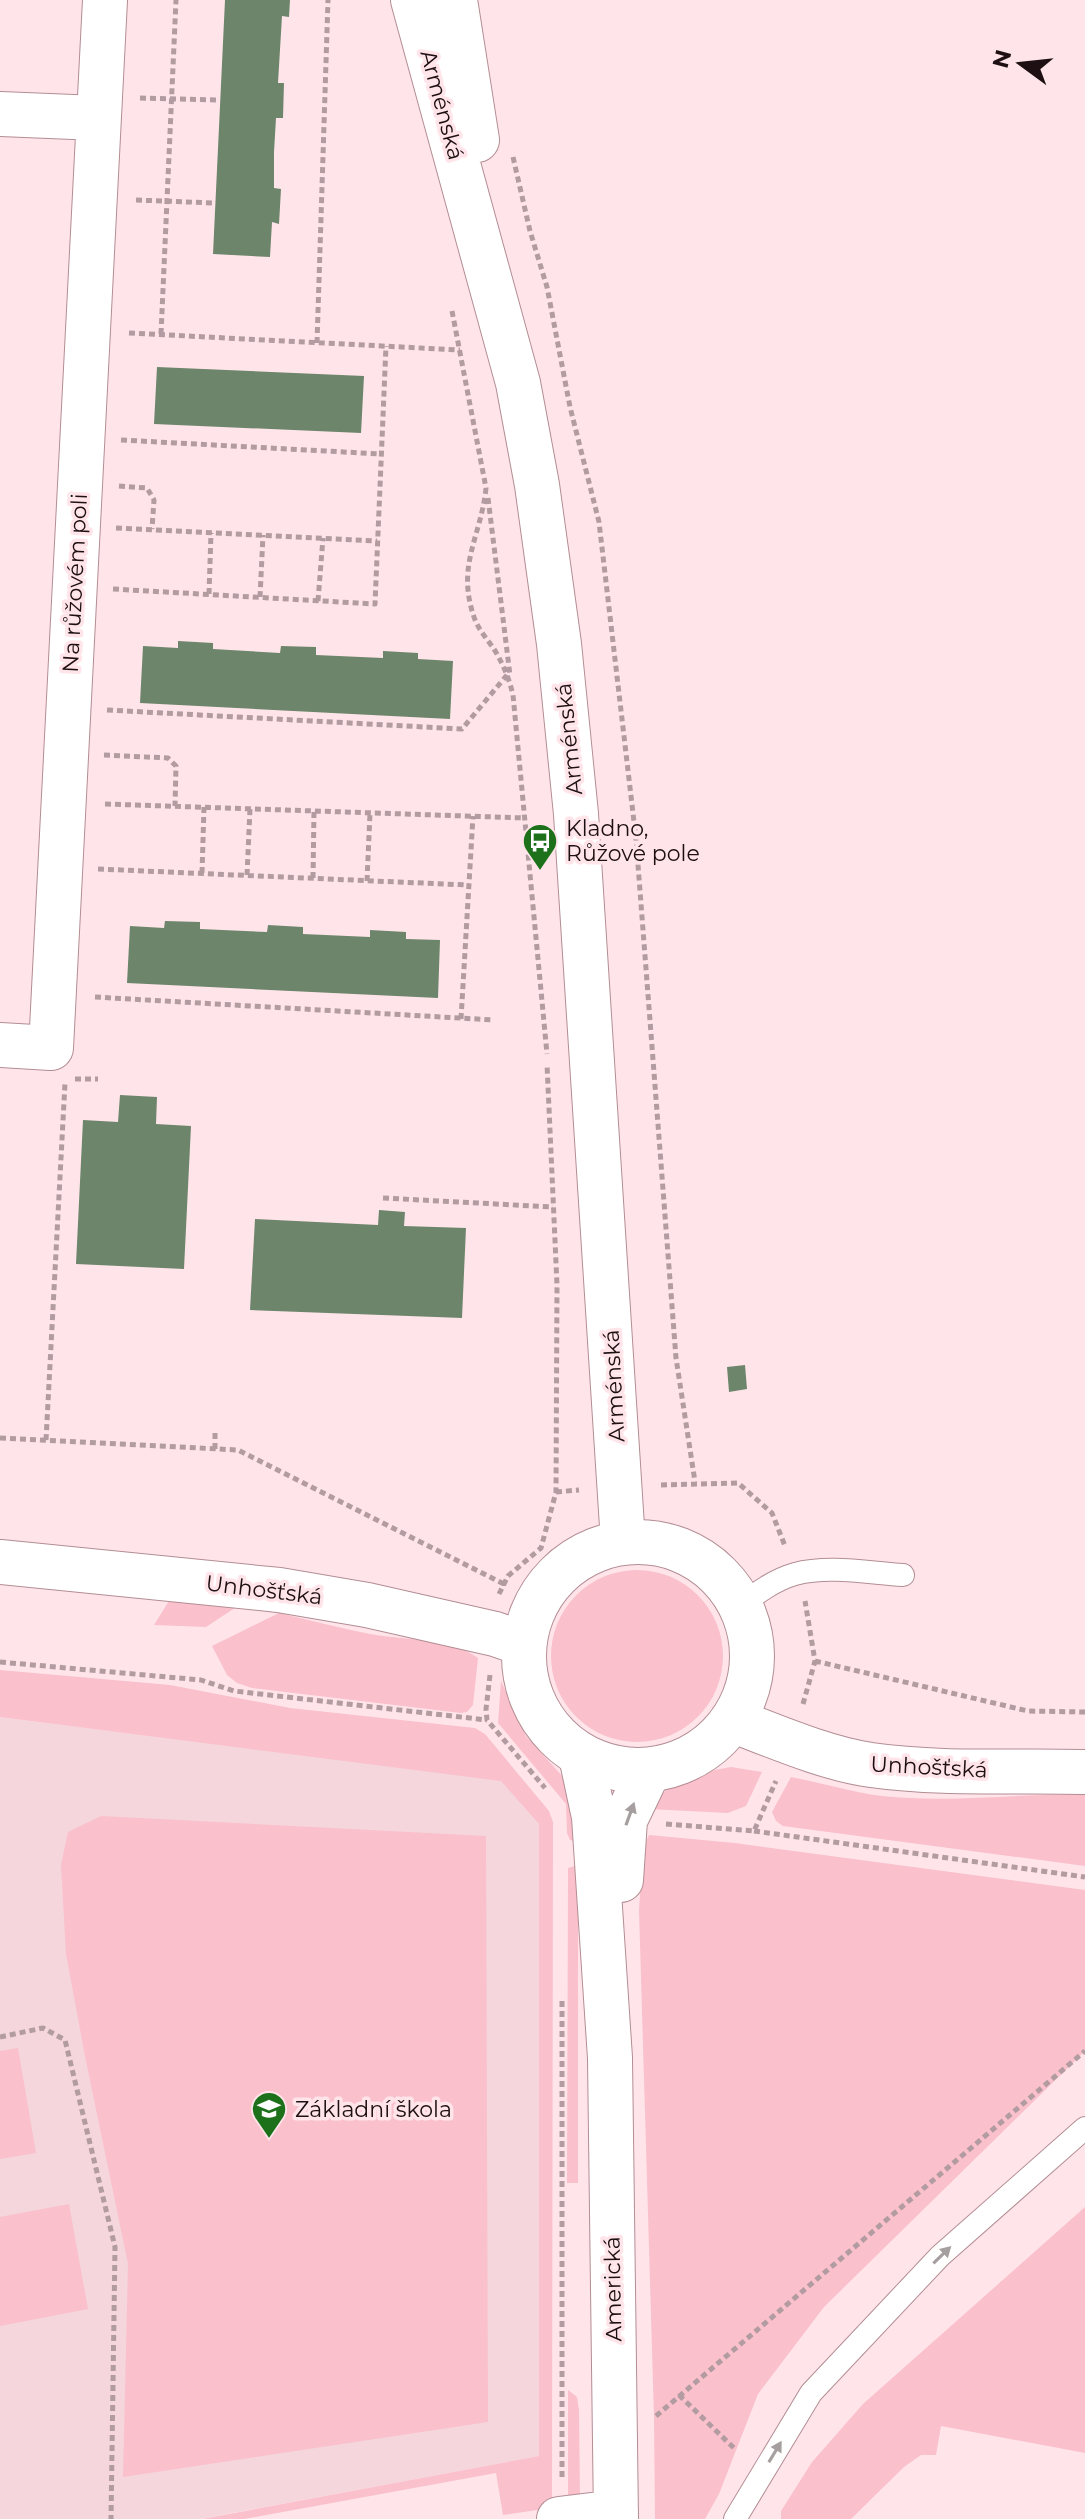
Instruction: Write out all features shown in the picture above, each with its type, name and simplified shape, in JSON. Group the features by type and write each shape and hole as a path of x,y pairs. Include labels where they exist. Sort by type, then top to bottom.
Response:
{"street":[{"name":"Na růžovém poli","path":"0,1045 51,1048 115,108 105,0"},
{"name":"Arménská","path":"413,0 518,383 537,485 559,644 576,814 623,1542"},
{"path":"436,0 482,178"},
{"path":"455,0 518,383"},
{"path":"0,114 115,108"},
{"path":"623,1542 670,1546 692,1555 712,1569 728,1586 740,1606 748,1628 751,1664 743,1698 732,1720 716,1739 696,1754 674,1765 649,1770 625,1770 603,1765 581,1756 560,1740 543,1720 531,1696 510,1639 529,1619 540,1596 556,1576 587,1554 623,1542"},
{"name":"Unhošťská","path":"0,1562 279,1590 367,1605 510,1639"},
{"name":"Unhošťská","path":"732,1720 792,1744 868,1765 938,1771 1085,1772"},
{"name":"Americká","path":"581,1756 593,1817 610,2058 616,2516"},
{"name":"Americká","path":"593,1817 649,1770"},
{"path":"560,2519 616,2516"}],"lane":[{"path":"740,1606 762,1588 795,1574 836,1570 903,1575"},
{"path":"735,2519 811,2393 940,2256 1085,2128"}],"path":[{"path":"161,334 176,0"},
{"path":"317,343 328,0"},
{"path":"115,108 172,99 219,100"},
{"path":"126,200 215,203"},
{"path":"451,307 486,488 513,695 547,1059 557,1285 556,1492 541,1548 508,1576 499,1594 510,1639 486,1709 487,1720 549,1792 593,1817 754,1831 1085,1877"},
{"path":"120,332 460,350"},
{"path":"107,588 375,604 386,346"},
{"path":"116,440 381,454"},
{"path":"110,485 147,488 154,500 152,529"},
{"path":"486,488 466,578 474,618 507,675 513,695"},
{"path":"109,527 377,541"},
{"path":"209,594 211,533"},
{"path":"260,597 263,535"},
{"path":"318,601 323,538"},
{"path":"101,710 462,729 507,675"},
{"path":"97,754 168,758 176,766 175,806"},
{"path":"96,803 526,818"},
{"path":"202,873 204,807"},
{"path":"247,875 250,809"},
{"path":"313,878 314,811"},
{"path":"367,881 370,813"},
{"path":"461,1019 473,816"},
{"path":"93,869 467,885"},
{"path":"86,996 494,1020"},
{"path":"383,1198 553,1207"},
{"path":"215,1430 215,1449"},
{"path":"0,1438 238,1450 504,1584"},
{"path":"556,1492 695,1482 738,1483 772,1513 804,1599 815,1661 792,1744 754,1831"},
{"path":"815,1661 1028,1711 1085,1712"},
{"path":"0,1662 201,1680 234,1691 487,1720"},
{"path":"560,2519 562,1994"},
{"path":"0,2037 43,2028 65,2040 115,2247 111,2519"},
{"path":"654,2417 1085,2051"},
{"path":"679,2395 736,2450"}],"shaded area":[{"path":"637,1570 670,1576 698,1595 717,1623 723,1656 717,1689 698,1717 670,1736 637,1742 604,1736 576,1717 557,1689 551,1656 557,1623 576,1595 604,1576"},
{"path":"172,1596 241,1604 206,1627 154,1625"},
{"path":"279,1613 370,1634 441,1643 467,1651 478,1658 473,1705 467,1712 461,1713 252,1688 237,1683 227,1675 212,1646"},
{"path":"0,1670 170,1685 290,1708 475,1728 485,1734 549,1811 553,1822 552,2508 503,2515 496,2473 244,2519 202,2519 539,2456 539,1824 501,1781 0,1717"},
{"path":"501,1681 526,1736 564,1778 578,1842 570,1840 567,1833 566,1804 498,1723"},
{"name":"Základní škola","path":"0,1717 501,1780 539,1824 539,2456 200,2519 0,2519"},
{"path":"731,1767 762,1772 746,1806 728,1813 648,1809 674,1782 698,1773"},
{"path":"791,1777 871,1794 907,1798 1085,1794 1085,1866 783,1826 776,1821 772,1812"},
{"name":"Základní škola","path":"101,1816 486,1836 488,2422 123,2477 128,2264 66,1954 61,1865 68,1832"},
{"path":"649,1835 735,1843 1085,1890 1085,2051 824,2307 758,2394 719,2494 705,2519 655,2519 639,1910 643,1847"},
{"path":"578,1865 578,2183 567,2183 568,1868"},
{"path":"18,2048 36,2153 0,2159 0,2051"},
{"path":"69,2204 88,2309 0,2326 0,2217"},
{"path":"1085,2207 1085,2453 941,2426 936,2455 921,2455 904,2467 851,2519 781,2519 781,2511 812,2462 863,2404"},
{"path":"568,2390 577,2397 579,2410 580,2500 568,2505"}],"building":[{"path":"225,0 290,0 289,17 282,16 278,83 284,83 283,118 276,118 274,152 274,188 281,189 279,224 272,222 270,257 213,254"},
{"path":"157,367 364,376 361,433 154,424"},
{"path":"178,641 213,643 213,649 280,653 281,646 316,647 316,655 383,658 383,651 418,653 418,659 453,661 450,719 140,703 143,646 178,648"},
{"path":"165,921 200,922 200,929 267,932 268,925 303,927 303,934 370,937 370,930 406,932 406,939 440,940 438,998 127,983 130,926 164,928"},
{"path":"120,1095 157,1097 156,1124 191,1126 184,1269 76,1264 83,1120 118,1122"},
{"path":"379,1210 405,1212 404,1226 466,1228 462,1318 250,1310 255,1219 378,1225"},
{"path":"745,1365 747,1389 729,1392 727,1367"}],"place":[{"name":"Kladno, Růžové pole","path":"540,872"},
{"name":"Základní škola","path":"269,2140"}]}
